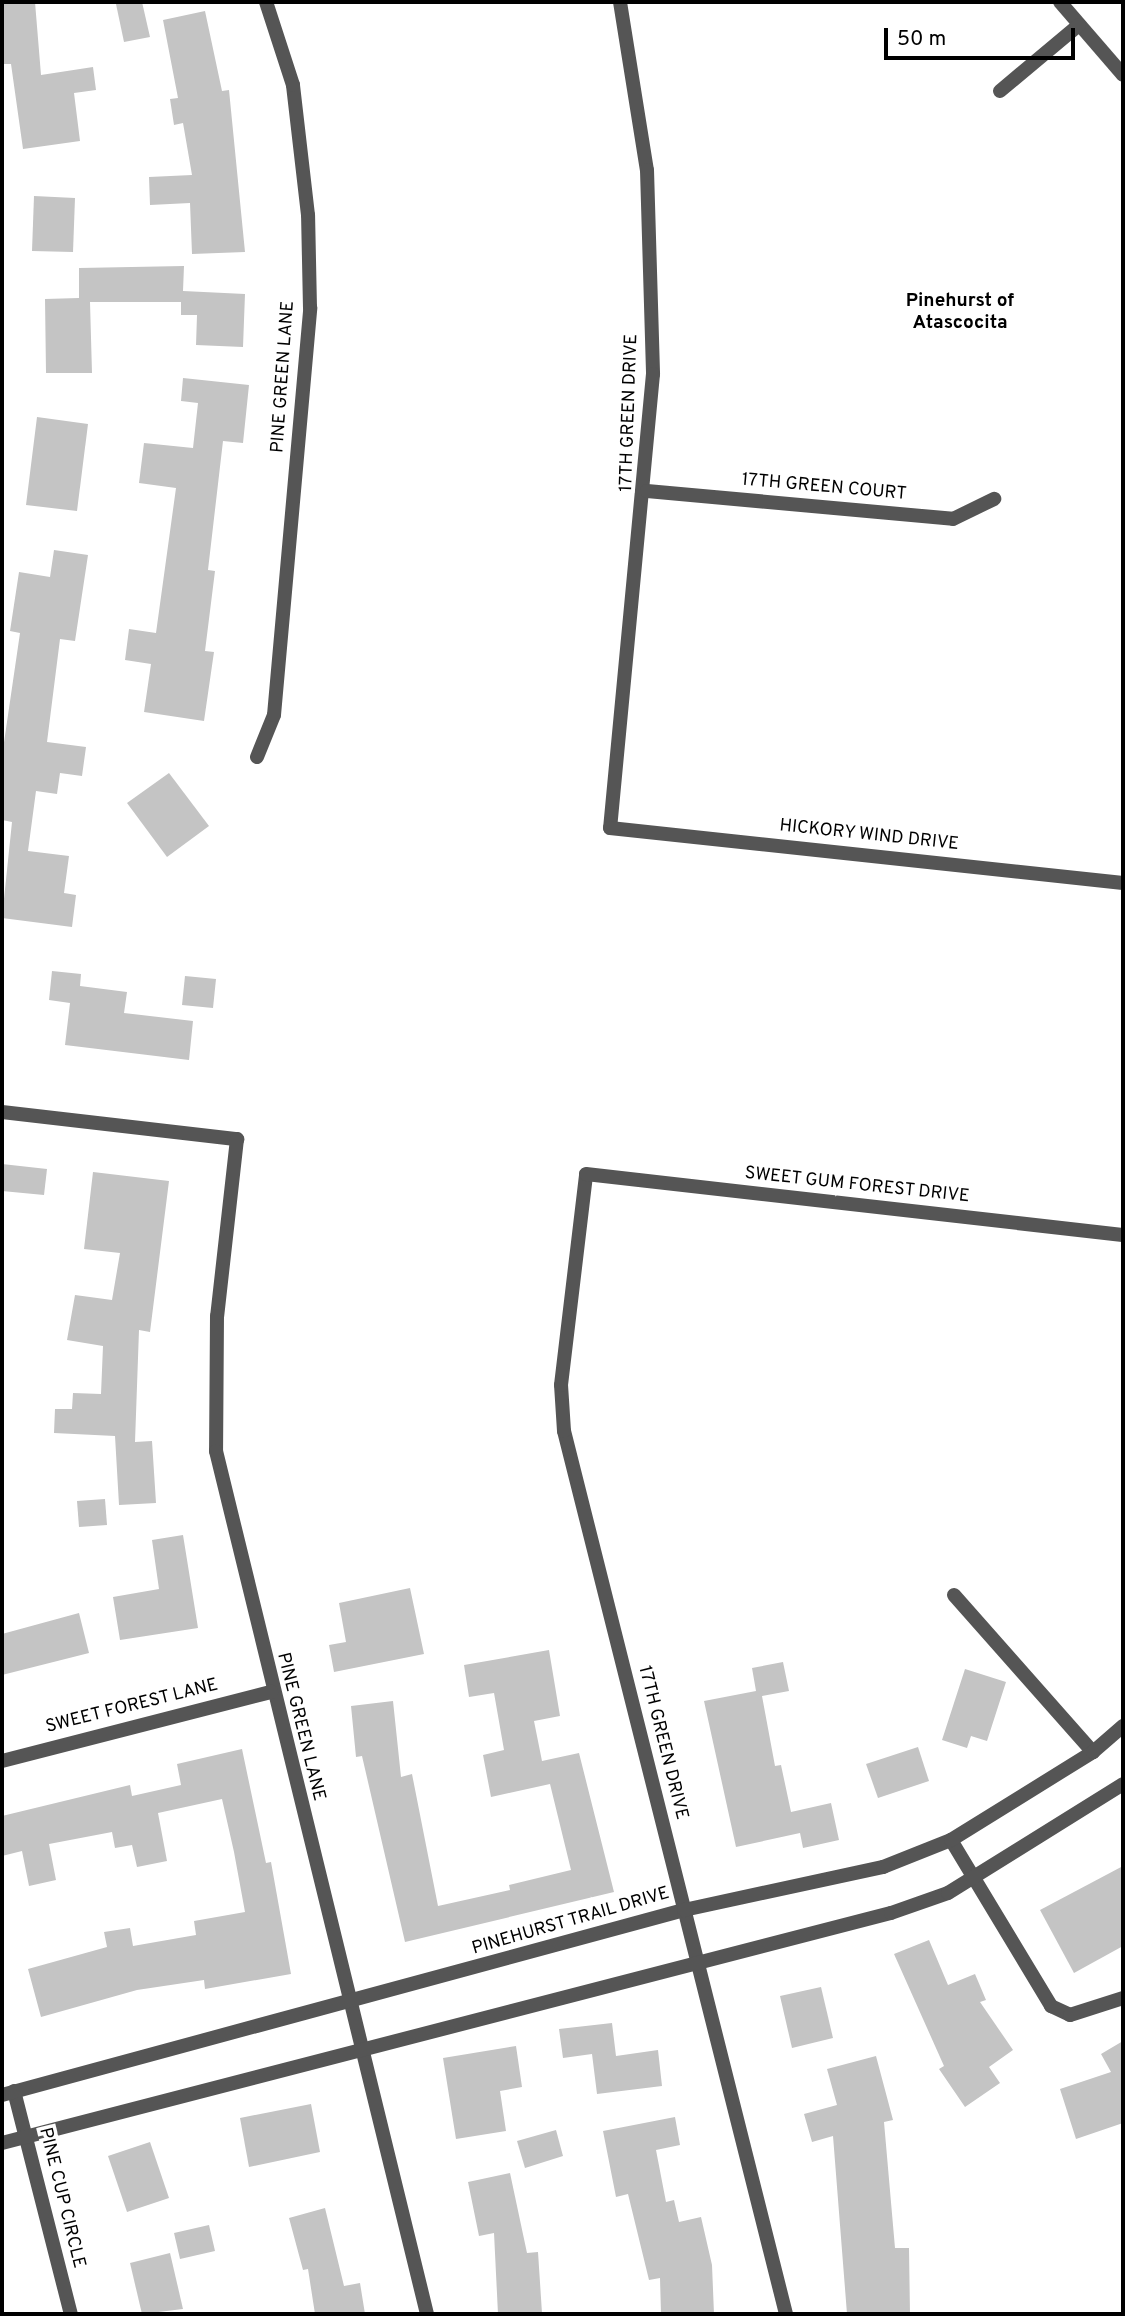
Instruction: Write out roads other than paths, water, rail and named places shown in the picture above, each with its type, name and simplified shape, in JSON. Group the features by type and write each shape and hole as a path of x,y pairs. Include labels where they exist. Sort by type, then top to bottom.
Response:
{"street":[{"name":"PINE GREEN LANE","path":"257,757 274,715 310,308 308,215 293,85 266,2"},
{"name":"17TH GREEN DRIVE","path":"610,828 647,491 652,269 639,96 620,2"},
{"path":"1060,2 1123,75"},
{"path":"1000,91 1079,25"},
{"name":"17TH GREEN COURT","path":"647,491 953,519 994,499"},
{"name":"HICKORY WIND DRIVE","path":"610,828 1123,883"},
{"name":"PINE GREEN LANE","path":"2,1112 237,1139 217,1316 216,1451 271,1692 427,2314"},
{"name":"17TH GREEN DRIVE","path":"586,1174 561,1385 565,1431 786,2314"},
{"name":"SWEET GUM FOREST DRIVE","path":"586,1174 1123,1235"},
{"path":"954,1595 1093,1752"},
{"name":"SWEET FOREST LANE","path":"2,1761 271,1692"},
{"name":"PINEHURST TRAIL DRIVE","path":"8,2093 349,2005 684,1910 883,1867 951,1840 1093,1752 1123,1726"},
{"path":"2,2143 891,1913 975,1877 1123,1784"},
{"path":"951,1840 975,1877 1030,1980 1051,2006 1070,2015 1123,1998"},
{"name":"PINE CUP CIRCLE","path":"8,2093 26,2137 71,2314"}],"district":[{"name":"Pinehurst of Atascocita","path":"960,313"}]}
